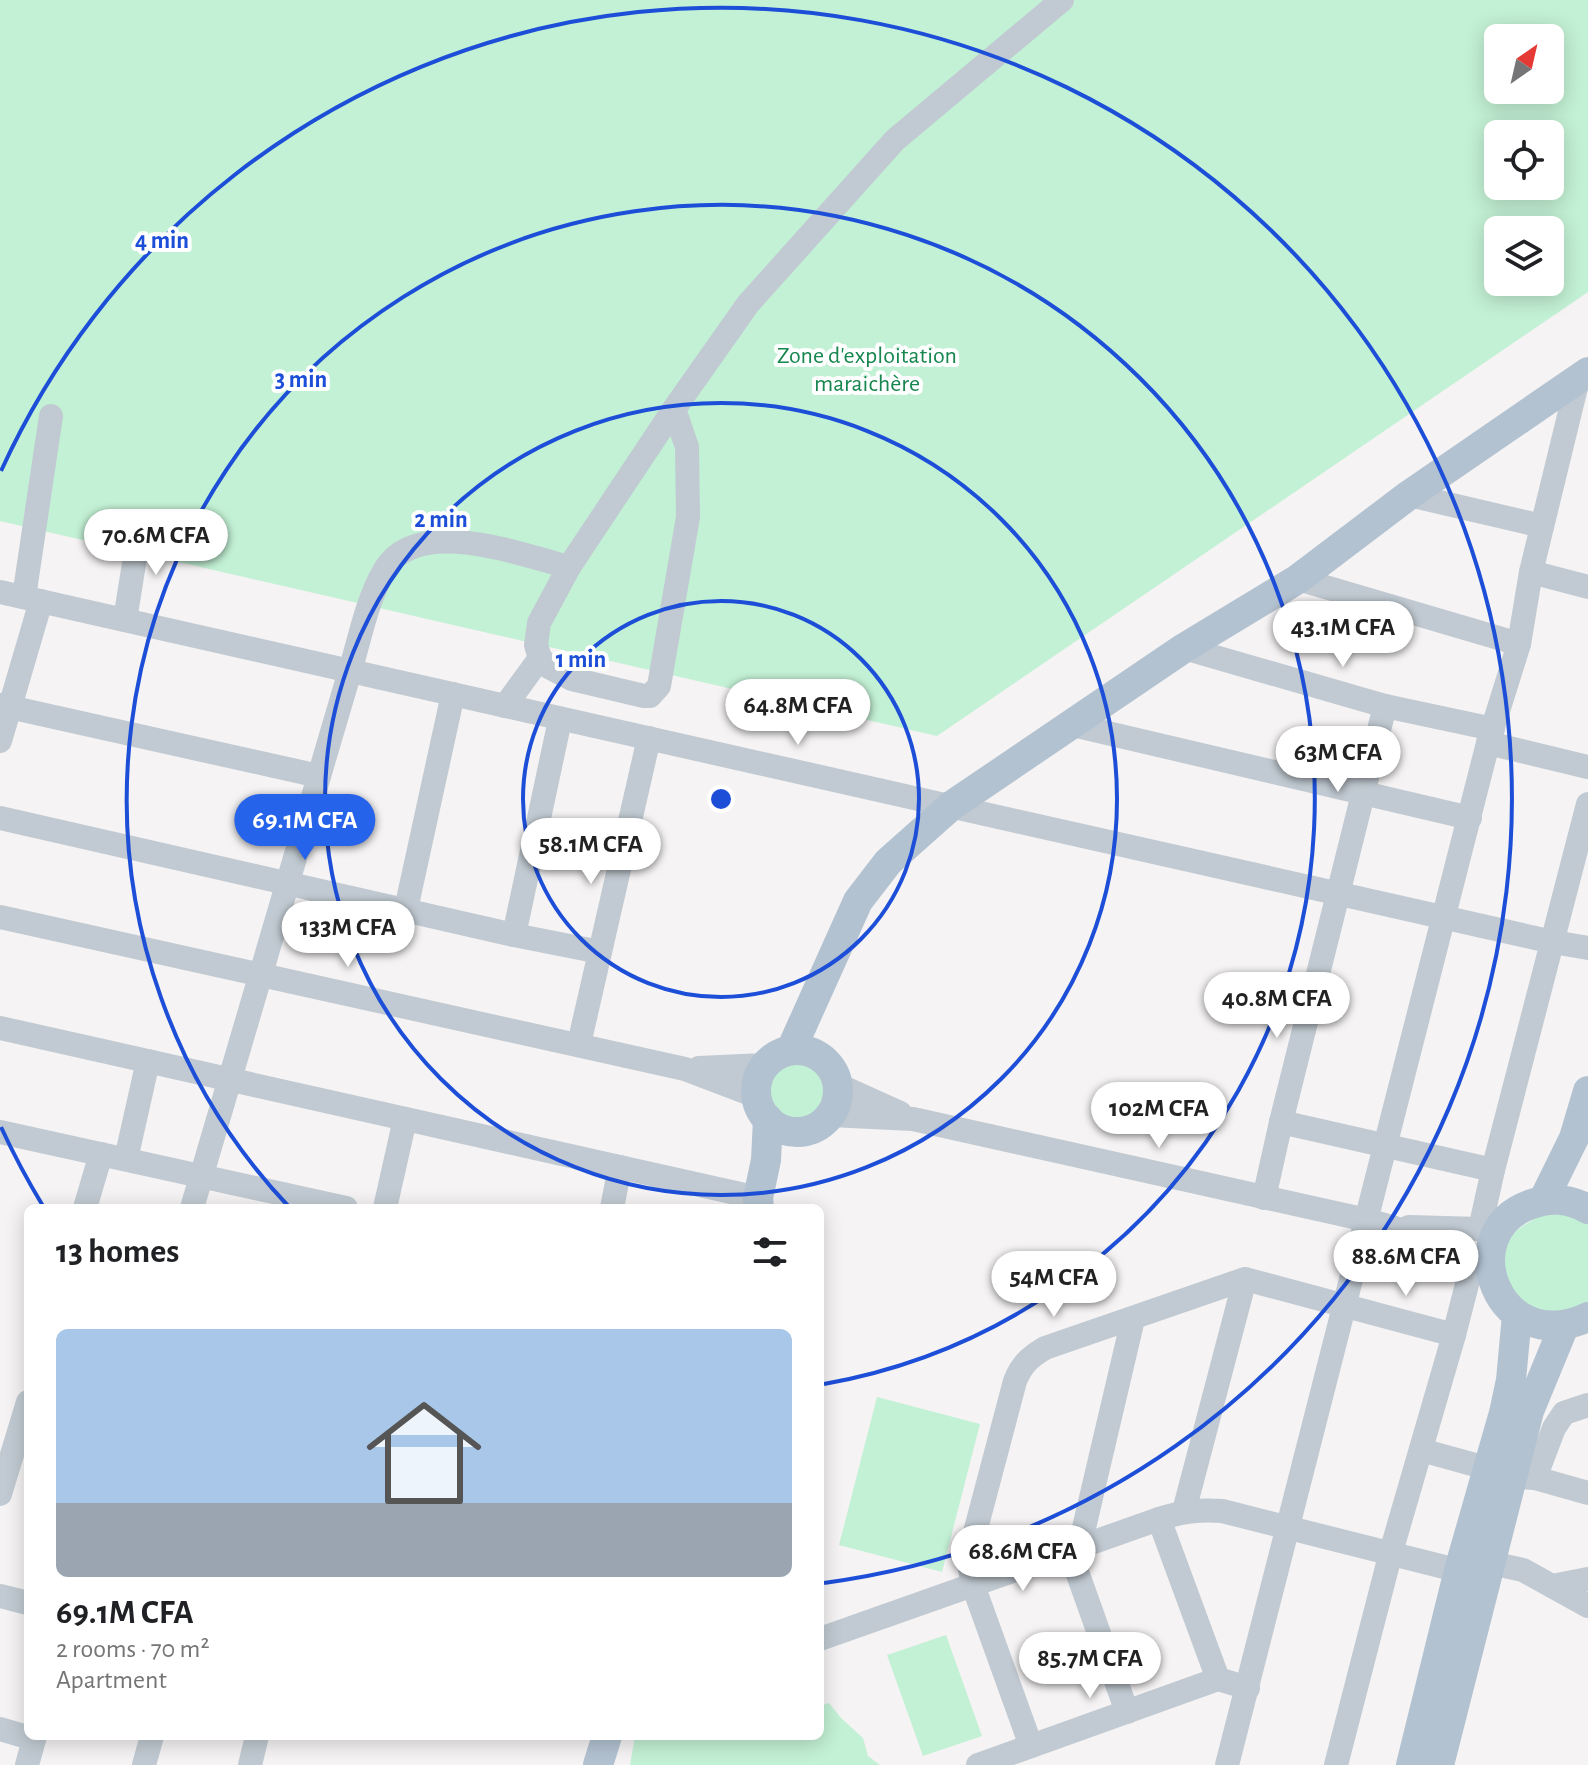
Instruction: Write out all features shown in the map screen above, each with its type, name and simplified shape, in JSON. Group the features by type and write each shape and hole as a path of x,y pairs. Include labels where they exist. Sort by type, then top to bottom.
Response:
{"main road":[{"path":"791,1050 848,921 874,878 951,806 1184,648 1298,579 1409,495 1583,376"},
{"path":"817,997 822,1058"},
{"path":"760,1204 766,1160 757,1080 764,1065 776,1055 791,1050 807,1051 822,1058 832,1070 838,1085 837,1101 830,1115 818,1126 803,1131 778,1127 762,1107"},
{"path":"1544,1199 1574,1138 1588,1091"},
{"path":"761,1204 803,1131"},
{"path":"1576,1322 1548,1327 1531,1323 1517,1315 1499,1297 1482,1267 1490,1256 1494,1240 1491,1227 1520,1208 1544,1199 1561,1199 1588,1209"},
{"path":"1512,1475 1511,1380 1517,1315"},
{"path":"1411,1765 1512,1475 1532,1402 1576,1322"},
{"path":"1439,1765 1479,1570"},
{"path":"598,1765 606,1740"}],"street":[{"path":"674,409 688,453 688,517 659,686 650,696 644,696 559,674 540,658 536,645 539,623 569,567 674,409 748,304 895,140 1062,0"},
{"path":"1227,1765 1384,1145 1491,736 1519,644 1531,572 1583,376"},
{"path":"0,741 5,706 32,599 51,416"},
{"path":"1409,495 1542,526"},
{"path":"125,620 140,526"},
{"path":"193,1204 350,671 385,567 422,542 457,541 569,567"},
{"path":"1531,572 1588,587"},
{"path":"1298,579 1519,644"},
{"path":"0,592 1588,948"},
{"path":"1184,648 1588,767"},
{"path":"505,706 540,658"},
{"path":"406,909 453,694"},
{"path":"5,706 319,776"},
{"path":"1264,1198 1385,706"},
{"path":"514,935 560,720"},
{"path":"1073,725 1470,818"},
{"path":"579,1044 649,738"},
{"path":"1394,1227 1491,1227 1493,1170 1588,804"},
{"path":"0,818 600,952"},
{"path":"0,917 685,1069 762,1107"},
{"path":"0,1028 620,1167 756,1204"},
{"path":"126,1159 148,1061"},
{"path":"685,1069 764,1065"},
{"path":"838,1085 913,1119"},
{"path":"830,1115 913,1119 1367,1220 1394,1227 1482,1267 1454,1335 1391,1552 1336,1765"},
{"path":"386,1204 405,1119"},
{"path":"1281,1122 1493,1170"},
{"path":"0,1132 328,1204"},
{"path":"86,1204 101,1154"},
{"path":"613,1204 620,1167"},
{"path":"1184,1511 1245,1279"},
{"path":"1031,1746 973,1585 968,1559 1021,1367 1030,1357 1045,1348 1245,1279 1454,1335"},
{"path":"1127,1712 1074,1551 1133,1319"},
{"path":"1512,1475 1564,1413 1588,1405"},
{"path":"0,1494 24,1415"},
{"path":"1421,1450 1588,1493"},
{"path":"824,1638 1184,1511 1222,1511 1479,1570 1523,1570 1588,1606"},
{"path":"1159,1519 1218,1679"},
{"path":"1552,1586 1588,1579"},
{"path":"0,1596 24,1602"},
{"path":"978,1765 1218,1679 1248,1688"},
{"path":"0,1729 24,1735"},
{"path":"27,1765 33,1740"},
{"path":"144,1765 151,1740"},
{"path":"250,1765 256,1740"}],"green space":[{"name":"Zone d'exploitation maraichère","path":"0,0 1588,0 1588,292 937,736 0,521"},
{"path":"791,1058 803,1058 820,1067 827,1078 827,1102 820,1113 803,1122 791,1122 779,1117 770,1108 765,1096 765,1084 770,1072 779,1063"},
{"path":"1546,1212 1566,1213 1588,1224 1588,1304 1541,1316 1508,1292 1504,1251 1512,1235"},
{"path":"877,1397 980,1424 942,1572 839,1545"},
{"path":"946,1635 982,1736 923,1756 887,1655"},
{"path":"829,1703 863,1738 868,1756 880,1765 630,1765 634,1740 824,1740 824,1705"}]}
